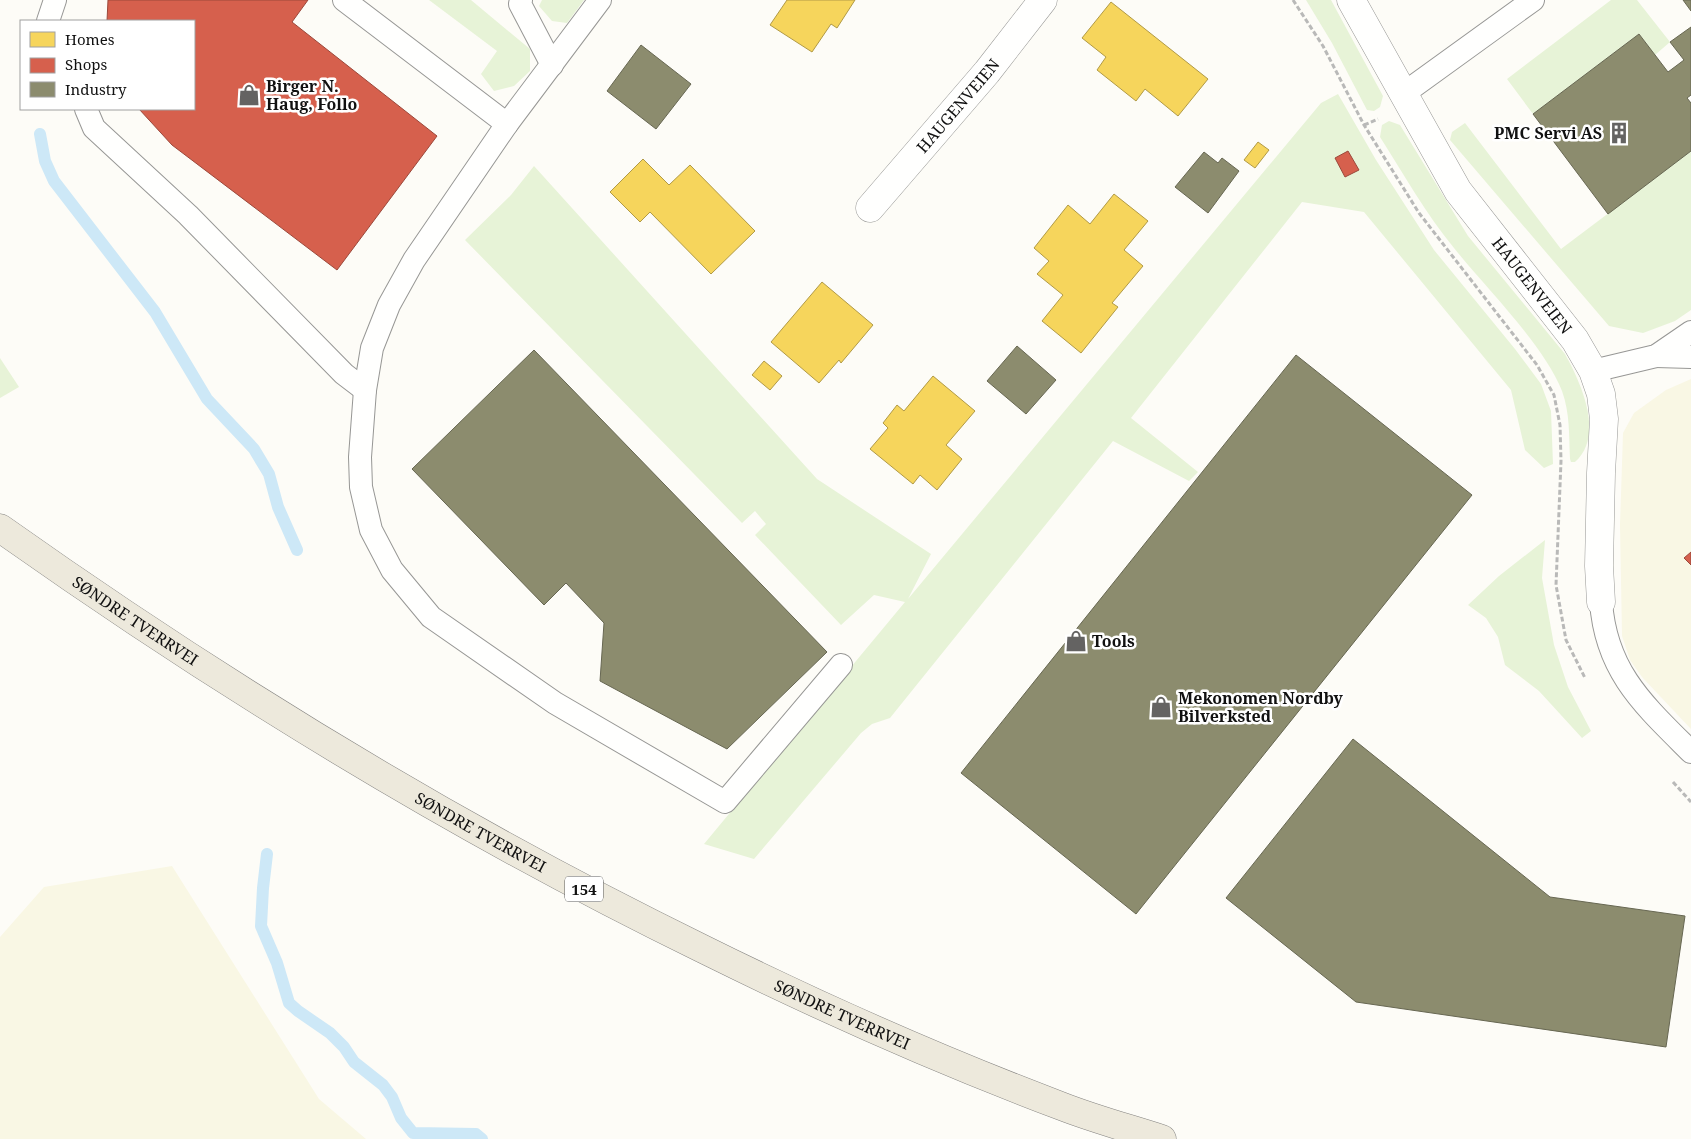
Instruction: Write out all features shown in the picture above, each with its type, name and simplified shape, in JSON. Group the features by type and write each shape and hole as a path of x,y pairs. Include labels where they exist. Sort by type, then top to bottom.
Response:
{"main road":[{"name":"SØNDRE TVERRVEI","path":"0,528 126,616 248,696 486,836 636,916 781,988 925,1052 1064,1107 1162,1139"}],"street":[{"name":"HAUGENVEIEN","path":"870,208 987,72 1043,0"},
{"name":"HAUGENVEIEN","path":"1351,0 1458,191 1575,340 1593,371 1601,394 1604,419 1601,473 1600,566 1602,602"}],"lane":[{"path":"48,20 55,0"},
{"path":"344,0 507,124"},
{"path":"521,0 520,4 552,65"},
{"path":"600,0 507,124 414,260 389,305 372,348 365,390 360,457 361,487 372,530 392,570 431,617 555,703 725,802 841,665"},
{"path":"1403,94 1533,0"},
{"path":"86,110 94,128 188,215 344,374 365,390"},
{"path":"1656,356 1691,332"},
{"path":"1593,371 1656,356 1691,357"},
{"path":"1602,602 1603,622 1608,645 1628,684 1691,752"}],"path":[{"path":"1293,0 1323,46 1364,125 1419,213 1538,365 1554,395 1560,425 1561,461 1556,548 1559,612 1566,640 1576,664 1589,684"},
{"path":"1668,776 1691,802"}],"shaded area":[{"path":"1691,379 1691,729 1642,677 1630,660 1622,636 1620,525 1623,433 1634,413 1666,390"},
{"path":"172,866 319,1099 366,1139 0,1139 0,937 44,887"}],"green space":[{"path":"429,0 471,0 530,49 530,71 514,86 494,91 481,74 497,51"},
{"path":"542,0 584,0 567,23 552,21 539,6"},
{"path":"1306,0 1331,0 1383,96 1380,107 1374,111 1367,110 1332,43"},
{"path":"1611,0 1637,0 1670,42 1655,55 1639,34 1533,114 1507,79"},
{"path":"1338,94 1376,160 1434,250 1515,349 1541,384 1551,411 1553,464 1544,468 1525,450 1511,390 1364,212 1302,202 1131,418 1198,472 1189,481 1113,441 890,718 872,724 861,733 754,859 704,844 905,602 874,595 841,625 755,535 766,524 755,511 742,523 465,240 511,195 534,166 817,479 931,554 908,599 1321,103"},
{"path":"1389,121 1400,125 1468,236 1565,354 1578,379 1587,409 1589,424 1588,438 1584,451 1575,462 1571,462 1570,459 1569,425 1565,399 1554,373 1513,317 1434,222 1380,137 1382,125"},
{"path":"1465,123 1561,249 1691,151 1691,310 1675,321 1643,333 1609,326 1450,140 1452,132"},
{"path":"0,358 19,387 0,398"},
{"path":"1545,540 1542,578 1554,645 1568,687 1591,731 1582,738 1539,691 1505,665 1498,637 1486,618 1468,605 1499,576"}],"building: Homes":[{"path":"787,0 855,0 837,28 831,24 812,52 770,25"},
{"path":"1111,2 1208,79 1178,116 1145,89 1136,101 1097,70 1106,57 1082,38"},
{"path":"1258,142 1269,150 1255,168 1244,160"},
{"path":"643,159 669,185 690,165 755,231 711,274 650,212 640,222 610,192"},
{"path":"1114,194 1148,221 1124,250 1143,266 1112,303 1118,307 1081,353 1042,321 1063,295 1037,274 1049,261 1034,248 1068,205 1090,224"},
{"path":"822,282 873,325 841,363 839,360 819,383 771,342"},
{"path":"764,361 782,376 770,390 752,375"},
{"path":"933,376 975,411 946,445 962,459 937,490 920,475 913,484 870,449 888,428 883,423 897,405 904,411"}],"building: Shops":[{"path":"108,0 308,0 292,22 437,136 337,270 172,145 140,110 195,110 195,20 107,20"},
{"path":"1348,151 1359,170 1345,177 1335,158"},
{"path":"1691,552 1691,565 1684,558"}],"building: Industry":[{"path":"1683,0 1691,0 1691,11"},
{"name":"PMC Servi AS","path":"1691,27 1691,95 1687,98 1691,103 1691,151 1608,214 1533,114 1639,34 1668,72 1684,60 1670,42"},
{"path":"641,45 691,84 656,129 607,91"},
{"path":"1204,152 1218,163 1222,158 1239,171 1208,213 1175,187"},
{"path":"1017,346 1056,380 1026,414 987,381"},
{"path":"534,350 827,652 727,749 600,681 604,623 566,583 544,605 412,469"},
{"path":"1296,355 1472,495 1136,914 961,773"},
{"path":"1353,739 1550,897 1685,916 1666,1047 1356,1002 1226,898"}],"waterway":[{"path":"40,134 45,161 54,181 155,312 207,399 254,449 269,474 278,507 297,550"},
{"path":"267,854 261,926 277,963 289,1003 330,1033 344,1047 354,1062 383,1085 392,1097 401,1118 413,1133 476,1134 482,1139"}],"place":[{"name":"Birger N. Haug, Follo","path":"249,95"},
{"name":"PMC Servi AS","path":"1619,133"},
{"name":"Tools","path":"1076,641"},
{"name":"Mekonomen Nordby Bilverksted","path":"1161,707"}]}
